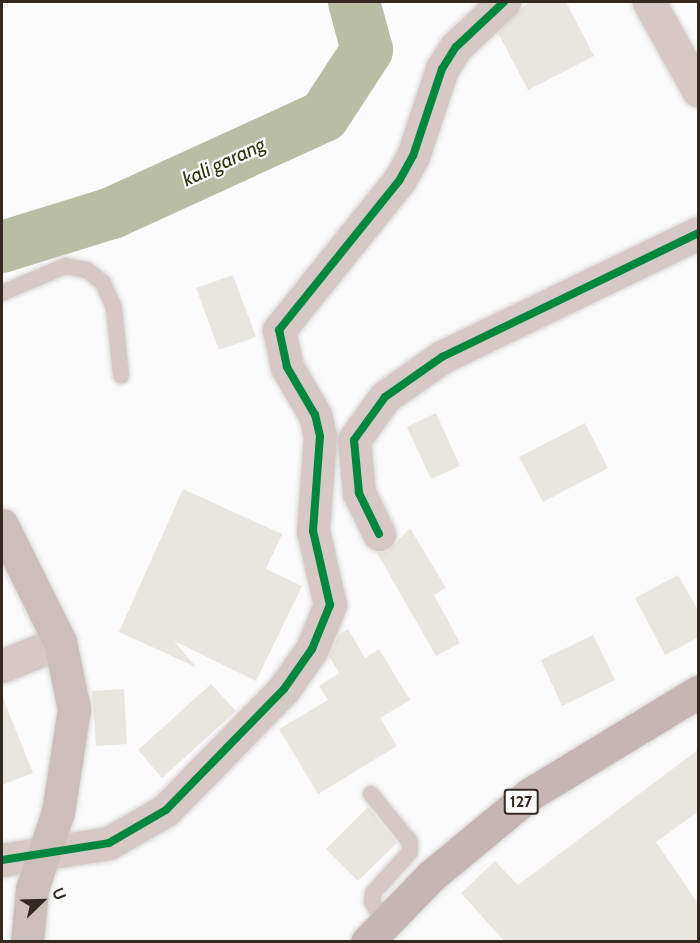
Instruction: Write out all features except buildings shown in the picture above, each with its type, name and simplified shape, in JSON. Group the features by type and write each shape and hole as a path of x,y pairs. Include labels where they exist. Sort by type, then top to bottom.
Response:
{"main road":[{"name":"127","path":"376,932 431,876 530,794 699,692"}],"street":[{"path":"2,860 109,843 166,810 284,689 312,649 330,604 313,531 322,456 320,436 315,415 287,367 279,330 399,181 413,156 442,69 456,47 504,2"},
{"path":"649,2 699,90"},
{"path":"379,534 359,493 354,440 385,398 442,357 699,233"},
{"path":"2,525 60,642 74,709 72,743 58,812 40,853 27,942"},
{"path":"2,666 60,642"}],"lane":[{"path":"2,293 65,266 87,270 103,283 114,308 122,376"},
{"path":"370,794 411,842 410,852 373,893 376,932"}],"waterway":[{"name":"kali garang","path":"2,247 112,213 324,116 367,50 354,2"}],"cycle path":[{"path":"2,860 109,843 166,810 284,689 312,649 330,605 313,531 320,436 315,415 287,367 279,330 399,181 413,156 442,69 456,47 504,2"},
{"path":"379,534 359,493 354,440 385,397 442,357 698,233"}]}
